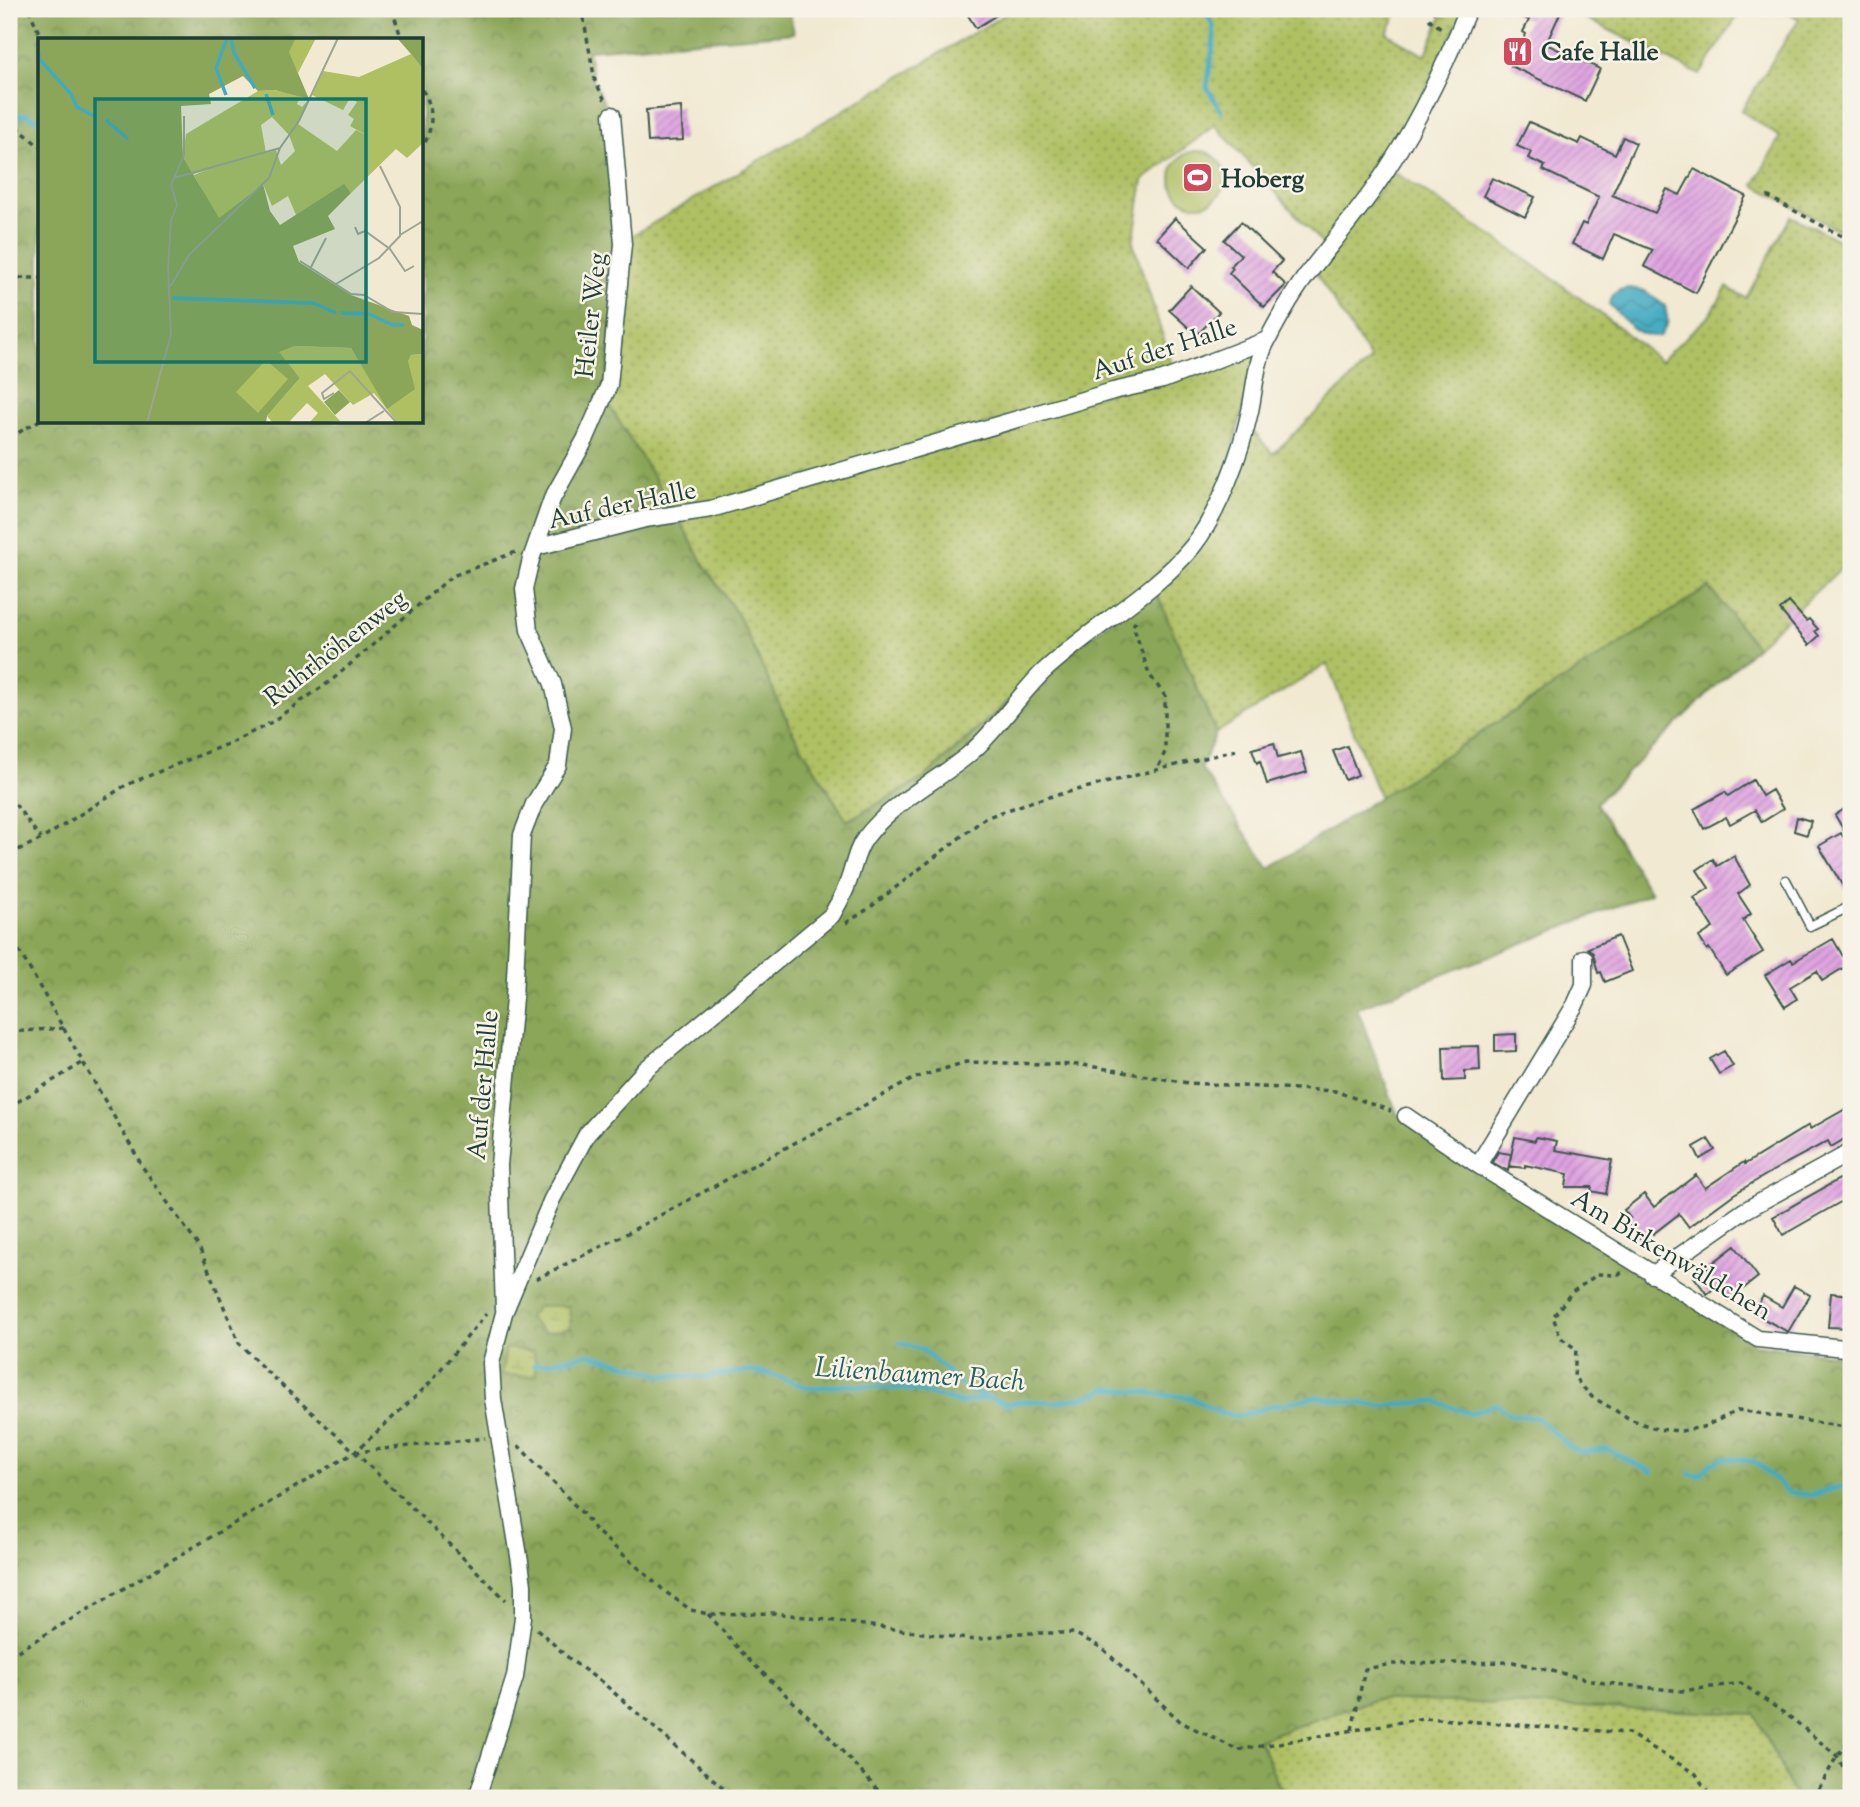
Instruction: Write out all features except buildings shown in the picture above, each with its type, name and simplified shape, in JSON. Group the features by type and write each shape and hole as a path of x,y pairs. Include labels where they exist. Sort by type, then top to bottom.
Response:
{"street":[{"name":"Auf der Halle","path":"508,1290 587,1134 646,1069 832,915 847,885 853,861 864,839 882,820 918,789 951,769 975,749 1044,671 1170,569 1193,546 1211,517 1238,456 1267,340 1307,274 1351,221 1393,160 1468,9"},
{"name":"Heiler Weg","path":"536,547 552,499 584,440 608,386 622,244 612,115"},
{"name":"Auf der Halle","path":"477,1798 514,1677 523,1617 523,1585 493,1399 491,1363 508,1290 499,1165 514,998 522,835 534,804 558,765 563,729 553,684 529,629 524,589 536,547 645,519 711,509 1113,391 1163,380 1267,340"},
{"path":"1478,1165 1575,1005 1584,985 1584,958"},
{"name":"Am Birkenwäldchen","path":"1406,1116 1631,1262 1758,1339 1844,1348 1851,1354"},
{"path":"1652,1275 1744,1211 1851,1152"}],"lane":[{"path":"1786,880 1810,926 1851,906"}],"path":[{"path":"29,9 41,38"},
{"path":"386,9 392,10 401,38"},
{"path":"579,9 584,21 595,81 612,115"},
{"path":"1435,9 1430,20 1456,37"},
{"path":"424,93 429,99 432,120 424,142"},
{"path":"9,120 38,145"},
{"path":"1767,196 1851,241"},
{"path":"9,278 38,278"},
{"path":"9,434 16,434 38,421"},
{"name":"Ruhrhöhenweg","path":"9,854 42,839 126,785 267,725 332,680 452,576 495,558 536,547"},
{"path":"1139,613 1133,625 1149,674 1165,696 1165,752 1157,770"},
{"path":"846,923 985,818 1033,801 1236,750"},
{"path":"9,796 42,839"},
{"path":"9,933 144,1169 199,1247 239,1343 523,1617 735,1798"},
{"path":"9,1032 64,1028"},
{"path":"9,1107 84,1062"},
{"path":"9,1656 355,1452 427,1386 508,1290 620,1237 915,1078 966,1062 1083,1065 1188,1083 1335,1091 1406,1116"},
{"path":"1631,1262 1626,1272 1615,1275 1598,1274 1571,1293 1553,1317 1561,1338 1576,1349 1574,1377 1592,1397 1630,1419 1656,1429 1681,1431 1703,1427 1740,1410 1851,1428"},
{"path":"355,1452 500,1436 510,1438 524,1450 594,1529 667,1593 691,1610 708,1614 775,1614 975,1640 1017,1633 1074,1633 1102,1648 1181,1722 1238,1750 1424,1718 1628,1733 1696,1774 1710,1798"},
{"path":"708,1614 746,1657 822,1728 886,1798"},
{"path":"1352,1730 1366,1669 1392,1664 1513,1662 1604,1683 1682,1691 1741,1683 1794,1720 1837,1756 1851,1781"},
{"path":"1814,1798 1837,1756 1851,1738"}],"green space":[{"path":"9,9 789,9 794,33 588,50 593,81 611,116 620,245 604,397 677,515 701,560 739,617 793,733 847,821 923,779 993,716 1154,587 1216,733 1201,768 1269,868 1709,587 1756,647 1596,803 1651,893 1357,1008 1398,1116 1756,1345 1841,1355 1851,1363 1851,1798 1796,1798 1755,1714 1376,1699 1259,1739 1278,1784 1291,1798 9,1798"},
{"path":"1014,9 1399,9 1387,33 1425,56 1445,9 1465,9 1390,160 1326,248 1215,125 1143,180 1133,243 1174,371 676,513 605,399 625,240"},
{"path":"1567,9 1742,9 1700,75"},
{"path":"1783,9 1851,9 1851,237 1754,185 1780,137 1741,111 1799,19"},
{"name":"Hoberg","path":"1203,151 1213,155 1221,163 1225,178 1221,193 1213,201 1193,205 1183,201 1175,193 1171,173 1175,163 1183,155"},
{"path":"1394,172 1530,262 1660,361 1710,315 1727,287 1746,298 1791,216 1851,246 1851,559 1756,647 1709,587 1380,798 1327,664 1216,733 1154,587 1189,554 1250,428 1273,454 1371,360 1314,270"},
{"path":"1243,353 1255,358 1225,479 1190,544 1150,581 1069,645 923,779 847,821 793,733 679,519"},
{"path":"538,1306 569,1306 571,1328 545,1333 528,1318"},
{"path":"506,1348 534,1352 536,1376 501,1375"},
{"path":"1376,1699 1755,1714 1796,1798 1291,1798 1278,1784 1259,1739"}],"water":[{"path":"1630,288 1645,291 1665,306 1668,322 1660,336 1638,331 1609,304 1616,292"}],"waterway":[{"path":"1205,9 1213,26 1214,38 1207,87 1221,111"},
{"path":"15,116 28,115 38,120"},
{"path":"900,1343 923,1350 966,1389 988,1398"},
{"name":"Lilienbaumer Bach","path":"534,1365 590,1354 662,1375 702,1377 748,1371 766,1373 809,1388 849,1385 915,1390 960,1403 988,1398 1008,1404 1024,1401 1056,1402 1090,1396 1108,1388 1191,1398 1220,1413 1239,1416 1315,1397 1380,1406 1435,1401 1470,1414 1496,1404 1509,1414 1537,1418 1571,1448 1581,1452 1606,1449 1652,1472"},
{"name":"Lilienbaumer Bach","path":"1690,1474 1700,1475 1712,1463 1722,1459 1737,1459 1756,1462 1788,1492 1811,1495 1851,1484"}],"place":[{"name":"Cafe Halle","path":"1518,51"},
{"name":"Hoberg","path":"1198,178"}]}
